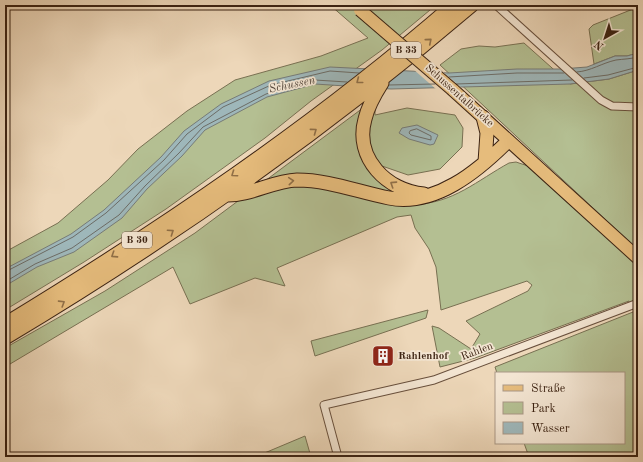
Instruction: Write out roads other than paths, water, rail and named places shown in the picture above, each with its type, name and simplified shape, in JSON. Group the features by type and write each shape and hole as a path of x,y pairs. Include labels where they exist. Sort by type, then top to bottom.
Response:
{"highway":[{"name":"B 30","path":"5,324 176,214 266,152 386,60 453,5"},
{"name":"B 30","path":"5,338 95,282 226,195 351,104 408,60 472,5"},
{"path":"385,77 371,102 364,120 363,135 365,149 370,163 382,177 397,187 412,192 430,194"},
{"path":"483,117 487,133 485,162"},
{"path":"226,195 240,196 272,184 296,180 316,181 397,199 408,200 444,190 457,183 485,162 508,141"}],"main road":[{"name":"Schussentalbrücke","path":"357,7 483,117 508,141"},
{"name":"B 33","path":"508,141 638,258"}],"street":[{"path":"496,5 596,96 612,106 638,107"},
{"name":"Rahlen","path":"338,457 324,405 434,380 638,303"}],"water":[{"name":"Schussen","path":"638,53 638,70 609,79 570,84 391,89 315,84 267,97 205,130 182,156 147,189 122,218 74,252 37,267 5,286 5,269 71,234 104,210 161,157 184,131 221,104 269,81 330,67 449,73 517,69 561,69 587,67 615,56 627,56"},
{"path":"417,125 438,135 434,144 430,145 409,139 399,133 402,128"}],"place":[{"name":"Rahlenhof","path":"383,356"}]}
